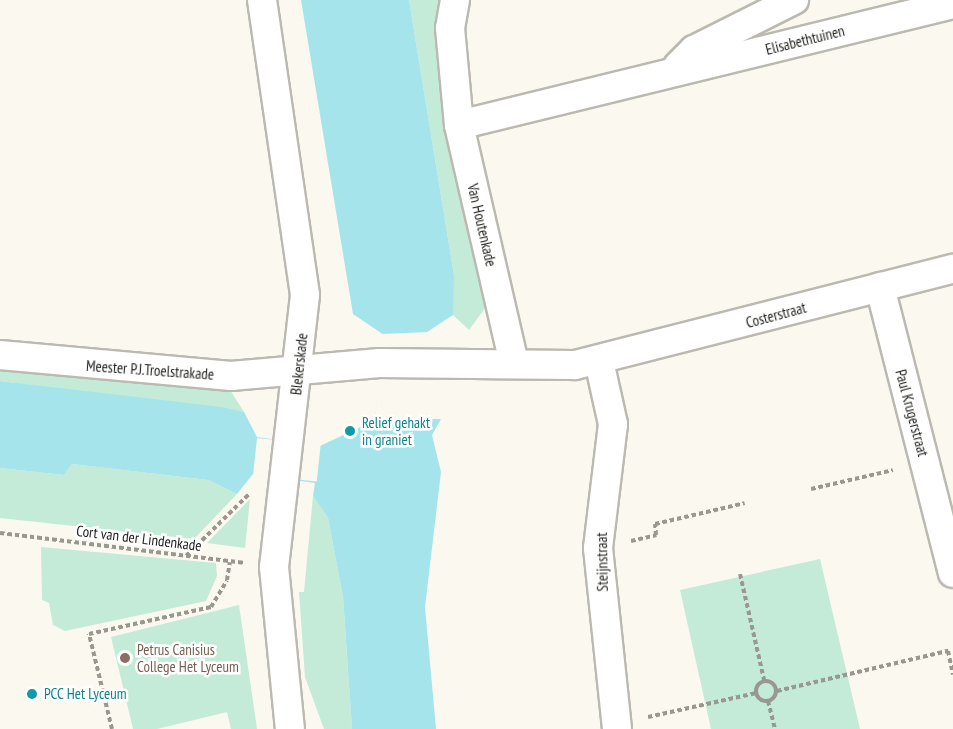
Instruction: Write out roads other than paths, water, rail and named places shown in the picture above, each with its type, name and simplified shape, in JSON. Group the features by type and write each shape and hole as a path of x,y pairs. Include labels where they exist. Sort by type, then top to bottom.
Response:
{"street":[{"name":"Blekerskade","path":"262,0 305,295 300,372 288,442 274,567 290,729"},
{"name":"Van Houtenkade","path":"455,0 450,28 459,125 514,363"},
{"name":"Elisabethtuinen","path":"672,72 694,50 794,0"},
{"name":"Elisabethtuinen","path":"459,125 940,4"},
{"name":"Costerstraat","path":"599,361 953,269"},
{"name":"Paul Krugerstraat","path":"880,287 953,573"},
{"name":"Meester P.J.Troelstrakade","path":"0,355 231,376 300,372"},
{"path":"300,372 379,363 599,361"},
{"name":"Steijnstraat","path":"599,361 613,424 598,548 630,723"}],"water":[{"path":"301,0 409,0 454,275 453,315 427,332 416,419 441,419 432,435 441,472 425,607 436,729 352,729 343,597 328,518 313,496 315,483 253,474 237,494 208,480 72,464 64,475 0,468 0,381 222,407 244,412 257,437 320,446 375,420 384,335 353,314"}],"place":[{"name":"Relief gehakt in graniet","path":"350,431"},
{"name":"Petrus Canisius College Het Lyceum","path":"125,658"},
{"name":"PCC Het Lyceum","path":"32,694"}]}
